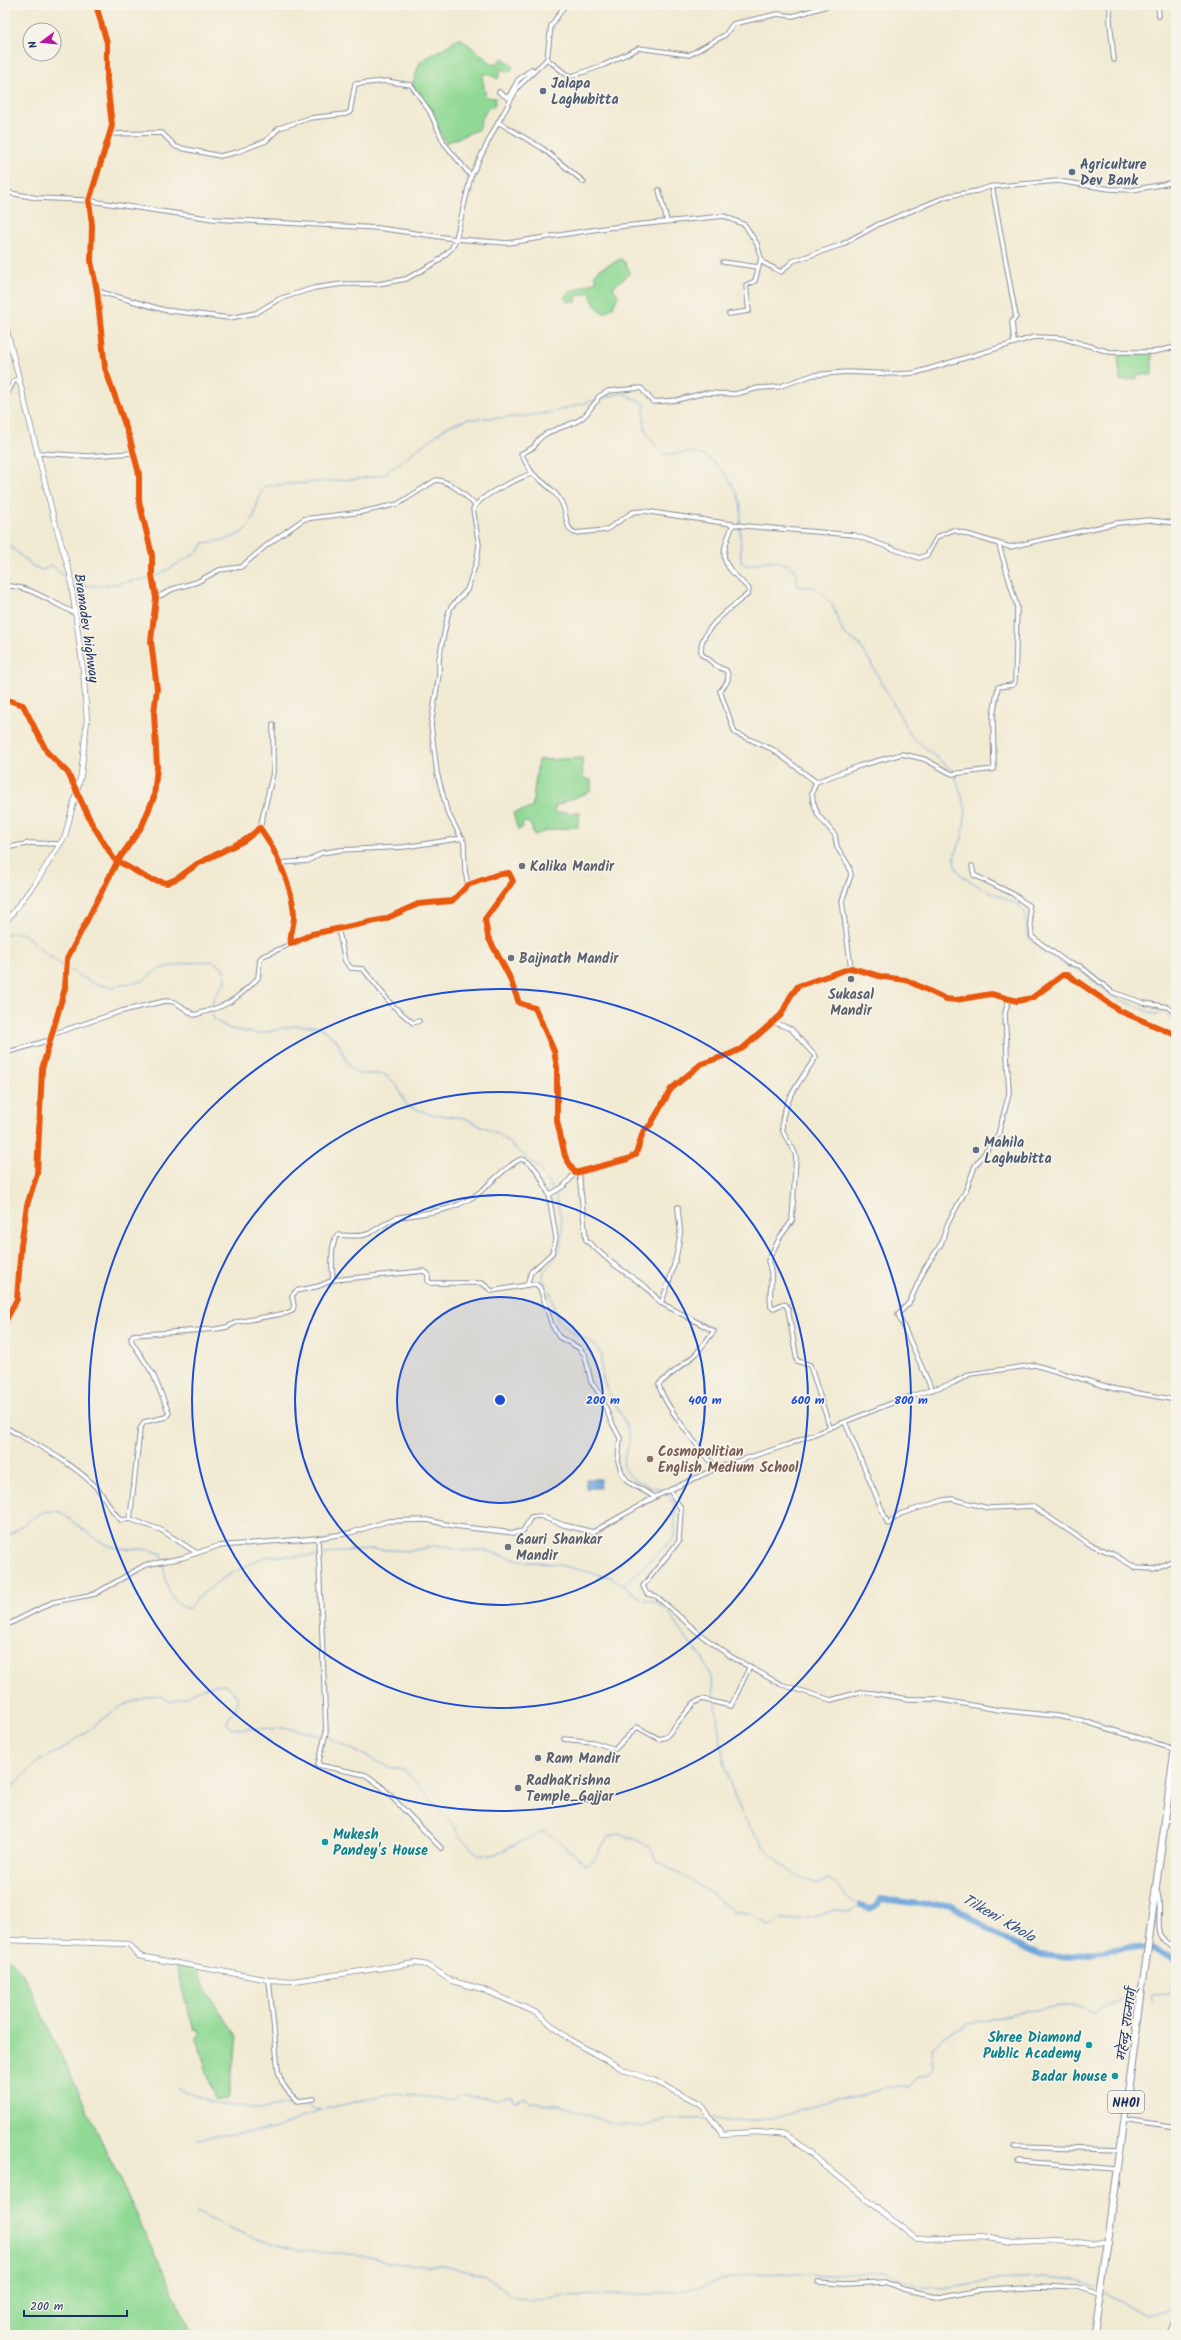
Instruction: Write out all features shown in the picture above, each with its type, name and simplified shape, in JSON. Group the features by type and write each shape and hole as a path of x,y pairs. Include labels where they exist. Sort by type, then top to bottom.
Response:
{"main road":[{"name":"महेन्द्र राज्मार्ग्","path":"1094,2335 1108,2241 1116,2169 1157,1891 1164,1820 1176,1739"}],"street":[{"path":"5,1322 17,1299 20,1245 27,1205 37,1174 42,1069 65,988 67,959 117,862 142,826 154,797 157,767 154,712 157,689 151,641 156,598 152,574 152,555 139,501 139,474 134,453 105,368 97,291 91,262 92,225 89,201 112,126 107,80 107,43 96,5"},
{"path":"499,92 508,98 518,80 547,59 551,26 565,5"},
{"path":"547,59 567,75 572,76 604,65 639,48 689,55 725,35 733,24 778,14 793,16 830,5"},
{"path":"1110,5 1110,22 1114,60"},
{"path":"1158,5 1159,16"},
{"path":"97,291 164,310 229,318 256,313 279,299 314,288 342,284 378,284 406,278 437,262 452,248 456,239 471,176 498,122 518,87 537,67"},
{"path":"109,134 162,134 176,147 220,156 237,152 266,141 279,128 310,118 346,114 350,112 355,84 386,81 410,86 430,112 444,143 471,176"},
{"path":"498,122 542,148 584,182"},
{"path":"5,192 37,198 89,201 214,219 378,228 456,239 521,242 605,228 724,216 745,225 757,244 762,262 781,272 800,258 841,245 879,224 948,196 992,186 1058,181 1110,189 1132,190 1176,182"},
{"path":"992,186 1016,316 1012,322 1014,342"},
{"path":"659,190 667,221"},
{"path":"729,314 749,311 746,285 755,281 761,258"},
{"path":"723,262 758,267"},
{"name":"Bramadev highway","path":"5,323 37,453 70,574 83,669 87,720 85,748 77,795 65,836 38,879 5,923"},
{"path":"1176,347 1153,352 1110,352 1062,338 1043,336 1014,342 919,372 898,374 846,372 813,375 778,387 759,388 735,394 704,393 659,402 653,402 640,388 608,391 598,397 597,402 588,409 583,417 546,433 536,441 534,447 521,454 532,474 559,498 569,528 575,533 606,530 633,512 644,511 733,525 854,535 919,558 927,555 937,537 952,530 1000,545 1021,545 1117,523 1149,520 1176,523"},
{"path":"5,398 14,381 19,379"},
{"path":"37,453 88,456 134,453"},
{"path":"475,505 499,490 532,474"},
{"path":"156,598 173,589 198,582 219,570 241,567 304,518 362,512 398,504 436,480 442,480 459,490 475,505"},
{"path":"468,885 465,871 466,851 463,838 447,811 437,773 431,725 439,674 439,659 448,614 451,606 467,590 477,560 479,545 474,514 475,505"},
{"path":"733,525 723,556 726,567 748,589 748,594 723,614 703,639 700,649 702,655 708,658 717,668 726,670 729,675 728,682 720,691 736,734 772,749 816,782"},
{"path":"851,968 842,901 851,875 849,866 837,847 835,835 818,815 813,801 812,792 816,782 859,766 902,754 924,760 952,774 994,769 993,716 998,687 1013,685 1015,682 1017,607 1000,545"},
{"path":"5,586 13,586 38,594 47,600 75,613"},
{"path":"5,699 23,705 47,752 68,773 77,795 100,837 117,862 149,879 167,883 245,840 260,828 273,773 272,724"},
{"path":"260,828 279,863 293,907 294,918 291,944"},
{"path":"279,863 308,861 321,853 340,850 397,847 463,838"},
{"path":"5,848 31,843 60,844"},
{"path":"972,866 974,875 1013,894 1029,906 1032,937 1068,963 1080,966 1112,992 1144,1003 1168,1007 1176,1015"},
{"path":"53,1034 150,1003 175,1002 194,1015 218,1008 236,999 258,978 260,959 263,956 312,934 385,920 418,904 452,901 468,885 505,872 512,876 510,886 485,919 486,930 509,976 517,1000 522,1005 535,1008 554,1051 557,1067 557,1121 565,1156 577,1173 586,1240 612,1263 646,1287 661,1303 714,1331 696,1354 659,1384 670,1407 696,1445 717,1468"},
{"path":"338,928 345,961 351,968 362,968 392,1005 413,1023 419,1021"},
{"path":"552,1193 564,1186 577,1173 593,1167 628,1159 636,1154 643,1132 651,1124 671,1089 681,1079 701,1064 737,1052 781,1015 792,993 798,986 851,968 883,977 906,980 946,999 956,1000 991,994 1017,1001 1032,998 1063,975 1068,975 1120,1010 1176,1035"},
{"path":"932,1390 898,1314 913,1296 925,1268 941,1244 948,1223 963,1196 975,1166 990,1147 1000,1130 1009,1094 1005,1013 1008,999"},
{"path":"773,1022 791,1030 816,1057 789,1100 781,1122 783,1132 796,1152 792,1221 780,1238 768,1261 772,1274 772,1288 769,1298 771,1306 774,1308 782,1304 786,1305 788,1309 797,1361 810,1365 830,1428"},
{"path":"5,1053 50,1040"},
{"path":"333,1280 333,1254 337,1235 359,1236 369,1234 399,1217 442,1212 459,1205 474,1196 504,1170 521,1159 526,1160 535,1168 552,1193 556,1238 552,1252 531,1272 528,1285"},
{"path":"661,1303 672,1278 681,1233 678,1225 678,1207"},
{"path":"130,1519 140,1429 144,1422 168,1416 153,1374 131,1338 137,1335 227,1327 237,1322 292,1311 292,1296 296,1291 319,1286 333,1280 424,1270 428,1274 428,1280 431,1283 482,1283 492,1291 536,1284 540,1288 552,1325 559,1337 579,1348 585,1355 591,1382 600,1394 620,1438 618,1461 622,1473 628,1482 655,1497"},
{"path":"5,1626 53,1602 95,1594 145,1565 197,1553 218,1546 318,1538 364,1529 388,1521 419,1520 514,1533 522,1531 531,1517 540,1516 564,1525 593,1532 655,1497 717,1468 830,1428 902,1399 953,1383 970,1374 1035,1365 1115,1389 1176,1400"},
{"path":"845,1422 888,1524 900,1514 944,1500 952,1499 988,1508 1032,1506 1089,1544 1107,1551 1136,1568 1154,1569 1176,1559"},
{"path":"5,1427 51,1451 95,1486 112,1507 116,1516 121,1520 130,1519 161,1530 197,1553"},
{"path":"670,1490 681,1508 679,1541 643,1586 647,1594 656,1596 716,1647 780,1684 831,1700 860,1692 873,1692 908,1699 936,1699 999,1710 1044,1714 1080,1720 1174,1749"},
{"path":"318,1538 326,1732 318,1765 366,1775 380,1786 441,1848"},
{"path":"564,1739 593,1742 615,1749 637,1727 659,1739 666,1737 694,1703 702,1699 731,1706 750,1666"},
{"path":"1164,1820 1176,1821"},
{"path":"1157,1891 1161,1904 1160,1935 1165,1943 1176,1950"},
{"path":"5,1940 129,1944 139,1956 269,1980 294,1981 416,1963 427,1965 452,1981 482,1989 537,2013 570,2040 626,2071 653,2080 701,2104 722,2134 757,2132 787,2135 916,2239 980,2238 1014,2242 1059,2240 1093,2244 1108,2241"},
{"path":"269,1980 278,2070 281,2082 289,2094 298,2101 314,2099"},
{"path":"1124,2120 1176,2128"},
{"path":"1015,2146 1119,2150"},
{"path":"1018,2161 1116,2169"},
{"path":"818,2282 844,2284 886,2282 903,2289 940,2297 977,2290 1040,2286 1077,2288 1100,2295"},
{"path":"1168,2335 1176,2315"}],"green space":[{"path":"460,38 494,65 503,58 513,67 510,72 501,69 498,79 486,73 482,77 486,97 496,98 494,107 488,108 481,120 479,129 446,143 425,102 412,85 420,62"},
{"path":"621,259 625,262 630,272 613,288 618,296 613,307 604,313 594,304 590,292 575,297 577,302 566,301 565,297 567,294 597,280 594,275 600,269"},
{"path":"1118,353 1152,353 1152,375 1137,375 1136,379 1120,380"},
{"path":"582,758 583,778 591,780 591,791 555,806 555,813 580,812 578,827 550,830 534,835 531,825 527,822 522,823 523,827 518,830 513,813 532,808 538,760"},
{"path":"5,1955 22,1972 193,2335 5,2335"},
{"path":"175,1964 197,1968 205,1988 237,2038 228,2099 215,2100 197,2038 199,2038 200,2031 194,2030"}],"water":[{"path":"586,1479 601,1479 600,1488 586,1488"}],"waterway":[{"path":"599,399 623,393 645,404 644,420 646,432 664,454 691,452 702,455 715,463 731,483 738,496 741,506 740,524"},
{"path":"155,577 198,552 204,543 236,536 242,532 248,527 252,520 260,495 265,486 357,479 383,475 448,426 468,419 517,417 552,412 596,400"},
{"path":"740,527 741,562 748,566 766,561 777,561 789,565 795,569 798,587 815,587 832,604 843,633 859,644 911,736 954,772"},
{"path":"5,542 34,567 43,570 52,565 68,580"},
{"path":"77,585 100,586 152,578"},
{"path":"955,775 966,810 962,838 954,857 955,866 962,876 980,887 1019,905 1024,912 1029,938 1045,953 1065,965 1082,972 1112,996 1154,1014 1165,1013 1176,1024"},
{"path":"5,935 17,932 27,936 44,952 64,967"},
{"path":"70,970 92,983 111,987 142,981 159,969 188,963 212,961 223,967 226,981 215,996 211,1008"},
{"path":"211,1013 215,1020 230,1029 258,1034 293,1026 319,1026 337,1041 351,1069 358,1074 384,1074 396,1084 407,1106 431,1114 464,1118 497,1133 539,1168 553,1191"},
{"path":"555,1194 563,1235 558,1253 553,1262 544,1271 543,1278 551,1295 558,1320 568,1330 594,1344 602,1356 601,1368 606,1388 626,1424 629,1435 629,1444 624,1459 624,1468 627,1473 636,1480 665,1492"},
{"path":"624,1585 675,1537 675,1507 668,1493"},
{"path":"5,1537 38,1515 52,1511 60,1512 105,1544 123,1549 155,1551 162,1554 163,1560"},
{"path":"320,1555 369,1549 411,1551 437,1545 464,1551 482,1550 527,1562 550,1563 611,1577 641,1598 654,1602 670,1613 686,1639 702,1657 710,1673 715,1701"},
{"path":"163,1563 167,1584 172,1597 181,1606 188,1609 197,1598 220,1580 261,1558 272,1556 317,1556"},
{"path":"5,1794 39,1761 62,1749 121,1706 145,1698 161,1696 171,1702 212,1685 228,1687 237,1696 236,1706 227,1723 230,1728 287,1728 324,1736"},
{"path":"716,1704 721,1747 726,1768 740,1809 750,1827 763,1845 778,1861 792,1872 808,1881 819,1884 828,1879 850,1900 860,1906"},
{"path":"327,1737 386,1766 406,1771 449,1820 462,1839 478,1854 493,1855 544,1831 558,1840 586,1865 593,1861 608,1837 619,1834 635,1839 650,1848 657,1861 708,1891 734,1912 750,1913 768,1925 774,1925 781,1920 807,1919 835,1910 850,1911 860,1906"},
{"name":"Tilkeni Khola","path":"860,1906 870,1909 877,1905 881,1899 927,1905 949,1904 1015,1945 1040,1955 1062,1957 1130,1947 1154,1950 1176,1960"},
{"path":"1153,2004 1150,1999 1151,1994 1168,1993 1172,1991 1173,1985 1176,1985"},
{"path":"714,2117 744,2121 773,2118 842,2097 860,2095 891,2087 909,2087 919,2076 929,2075 933,2069 931,2047 946,2035 968,2024 1059,2006 1079,2006 1093,2012 1133,1996"},
{"path":"178,2089 214,2103 263,2109 295,2103 320,2110 394,2093 451,2100 461,2095 497,2100 509,2095 513,2096 514,2101 527,2099 531,2103 535,2102 545,2105 560,2105 605,2121 624,2125 644,2127 664,2119 706,2119"},
{"path":"198,2138 274,2129 320,2110"},
{"path":"195,2212 254,2238 299,2251 362,2255 390,2263 444,2266 485,2276 514,2297 531,2301 559,2296 655,2294 697,2288 741,2275 782,2273 831,2275 882,2272 923,2287 944,2288 993,2280 1044,2278 1076,2281 1094,2288"},
{"path":"1106,2294 1145,2315 1176,2309"}],"cycle path":[{"path":"5,1322 17,1299 21,1245 27,1205 37,1174 42,1069 65,988 67,959 117,862 142,826 154,797 157,767 154,713 157,689 151,641 156,598 152,575 152,555 139,501 139,474 130,439 105,368 97,291 91,261 92,225 89,201 112,126 107,80 107,43 96,5"},
{"path":"5,699 23,705 47,752 68,773 91,822 114,859 149,879 167,883 178,878 197,864 245,840 260,828 266,836 283,870 291,895 294,917 291,944 312,934 385,919 418,904 452,901 468,885 496,875 509,873 513,881 485,919 488,937 509,976 519,1003 535,1008 554,1051 557,1067 557,1121 565,1156 575,1173 628,1159 636,1154 643,1132 651,1124 671,1089 701,1064 743,1048 781,1015 790,997 798,986 851,968 883,977 906,980 946,999 956,1000 991,994 1017,1001 1032,998 1063,975 1068,975 1120,1011 1176,1035"}],"place":[{"name":"Jalapa Laghubitta","path":"543,91"},
{"name":"Agriculture Dev Bank","path":"1072,172"},
{"name":"Kalika Mandir","path":"522,866"},
{"name":"Baijnath Mandir","path":"511,958"},
{"name":"Sukasal Mandir","path":"851,979"},
{"name":"Mahila Laghubitta","path":"976,1150"},
{"name":"Cosmopolitian English Medium School","path":"650,1459"},
{"name":"Gauri Shankar Mandir","path":"508,1547"},
{"name":"Ram Mandir","path":"538,1758"},
{"name":"RadhaKrishna Temple_Gajjar","path":"518,1788"},
{"name":"Mukesh Pandey's House","path":"325,1842"},
{"name":"Shree Diamond Public Academy","path":"1089,2045"},
{"name":"Badar house","path":"1115,2076"}]}
